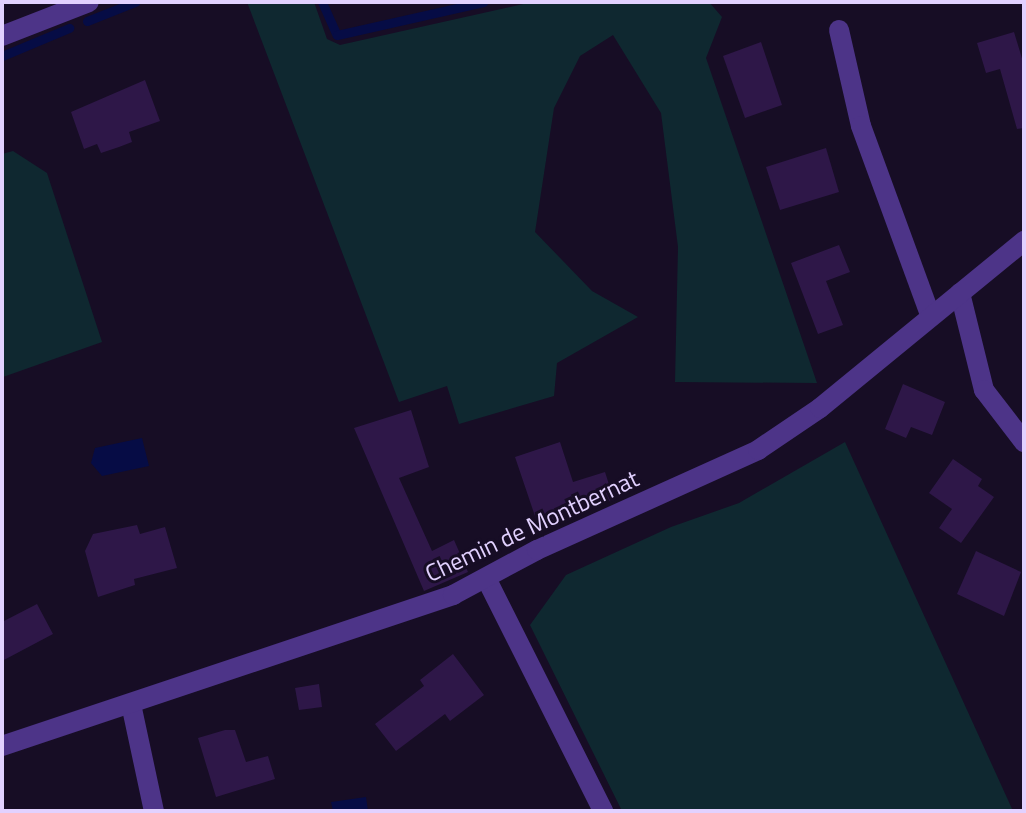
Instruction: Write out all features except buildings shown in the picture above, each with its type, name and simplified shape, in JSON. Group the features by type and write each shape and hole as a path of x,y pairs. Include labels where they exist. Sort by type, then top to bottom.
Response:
{"street":[{"path":"2,36 89,2"},
{"path":"839,30 861,126 931,317"},
{"name":"Chemin de Montbernat","path":"2,746 453,595 758,450 820,408 1024,241"},
{"path":"960,293 984,390 1024,442"},
{"path":"486,578 603,811"},
{"path":"131,704 154,811"}],"shaded area":[{"path":"247,2 314,2 327,39 340,45 532,2 709,2 722,17 706,58 817,383 675,382 678,247 661,113 613,35 580,56 554,108 535,232 592,291 638,317 557,363 554,396 459,424 447,386 399,402"},
{"path":"13,151 47,173 102,342 3,377 2,154"},
{"path":"142,438 149,466 102,476 91,463 95,448"},
{"path":"845,442 1013,811 622,811 530,625 566,575 671,527 739,503"},
{"path":"366,797 368,811 333,811 331,802"}],"waterway":[{"path":"87,21 135,2"},
{"path":"322,2 337,35 483,2"},
{"path":"2,56 69,28"}]}
